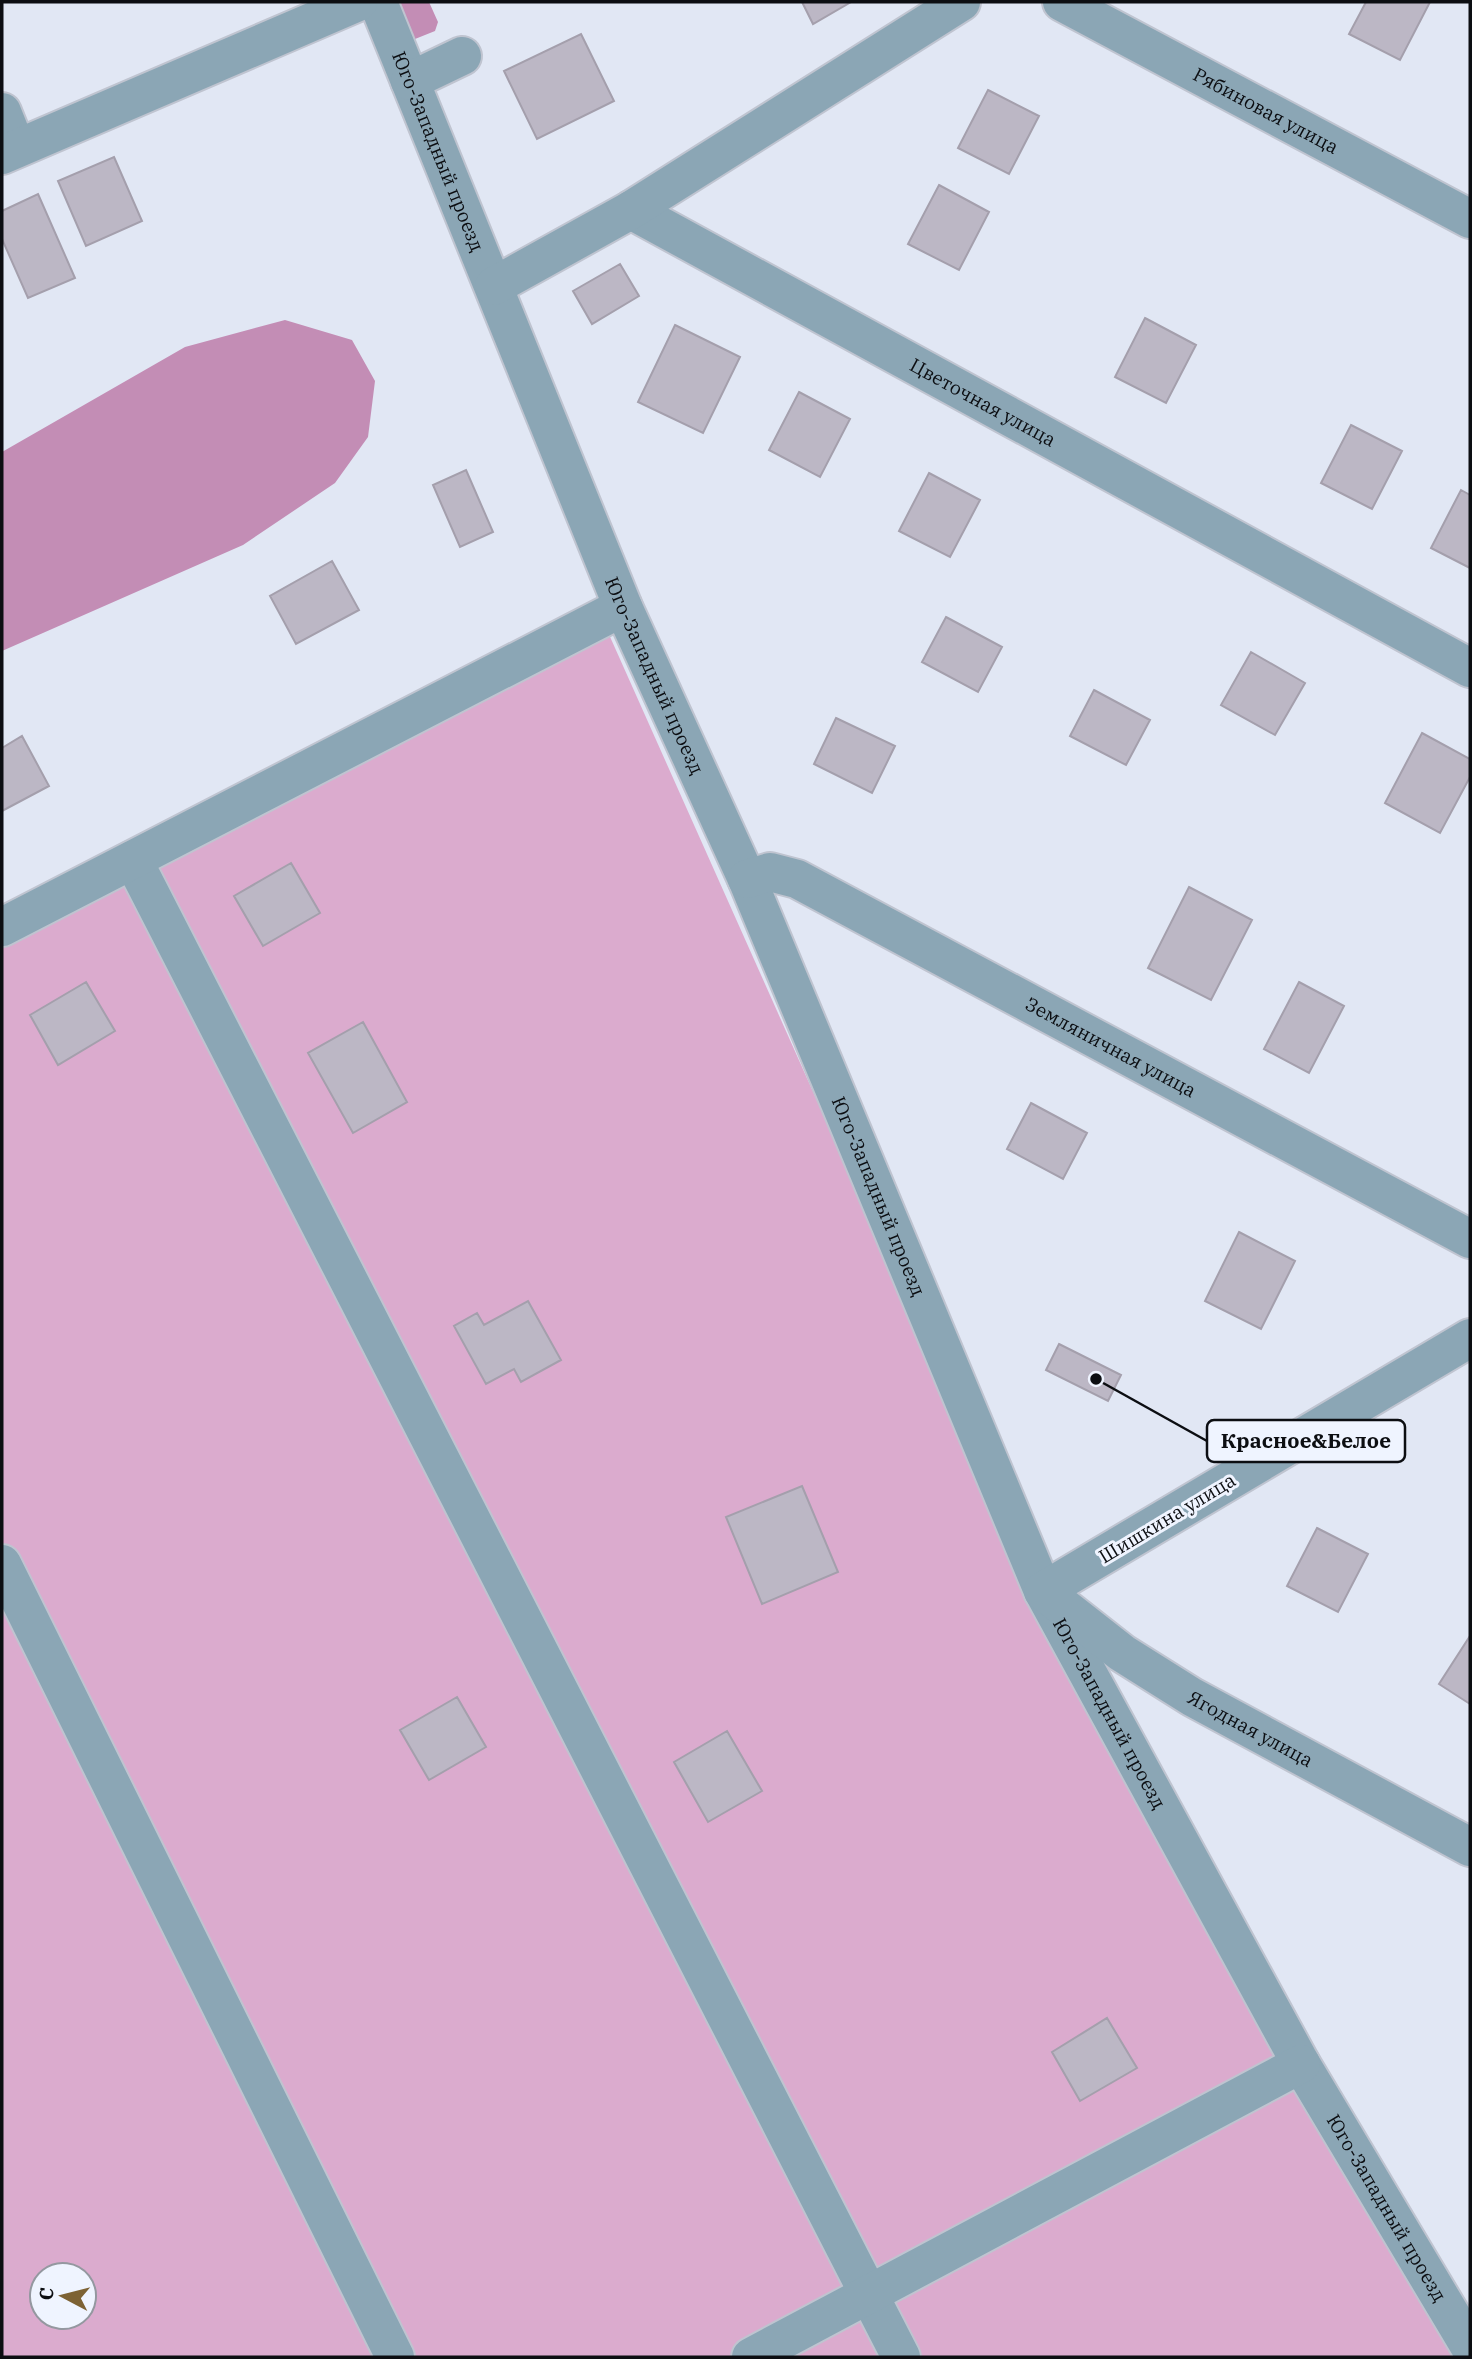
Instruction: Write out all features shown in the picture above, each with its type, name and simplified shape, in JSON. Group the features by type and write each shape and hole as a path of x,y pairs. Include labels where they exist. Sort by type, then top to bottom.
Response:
{"street":[{"path":"2,112 9,151 358,2"},
{"name":"Юго-Западный проезд","path":"378,2 623,607 747,879 1043,1591 1301,2064 1470,2347"},
{"path":"494,286 631,210 961,2"},
{"name":"Рябиновая улица","path":"1062,2 1470,219"},
{"path":"410,81 462,56"},
{"name":"Цветочная улица","path":"631,210 1470,668"},
{"path":"2,928 623,607"},
{"path":"133,860 901,2357"},
{"name":"Земляничная улица","path":"747,879 771,872 797,879 1470,1240"},
{"name":"Шишкина улица","path":"1043,1591 1470,1338"},
{"path":"2,1564 395,2357"},
{"name":"Ягодная улица","path":"1043,1591 1122,1653 1192,1697 1470,1847"},
{"path":"751,2357 1301,2064"}],"shaded area":[{"path":"395,2 429,2 438,22 435,31 415,39 409,33"},
{"path":"285,320 352,340 375,381 368,437 335,483 243,545 2,651 2,452 185,347"},
{"path":"607,630 1039,1598 1465,2357 2,2357 2,908"}],"building":[{"path":"802,2 851,2 813,24"},
{"path":"1366,2 1430,2 1400,60 1349,34"},
{"path":"581,34 614,101 537,139 504,71"},
{"path":"988,90 1039,116 1009,174 958,148"},
{"path":"114,157 142,221 86,246 58,181"},
{"path":"939,185 989,212 959,270 908,244"},
{"path":"38,194 75,278 28,298 2,239 2,211"},
{"path":"620,264 639,296 592,324 573,291"},
{"path":"1145,318 1196,345 1166,403 1115,377"},
{"path":"675,325 740,357 703,433 638,402"},
{"path":"799,392 850,419 820,477 769,450"},
{"path":"1351,425 1402,451 1372,509 1321,483"},
{"path":"466,470 493,532 460,547 433,485"},
{"path":"929,473 980,500 950,557 899,531"},
{"path":"1461,490 1470,495 1470,568 1431,548"},
{"path":"332,561 359,610 296,644 270,596"},
{"path":"946,617 1002,647 978,692 922,662"},
{"path":"1251,652 1305,683 1275,735 1221,705"},
{"path":"1094,690 1150,720 1126,765 1070,736"},
{"path":"836,718 895,746 872,793 814,764"},
{"path":"1422,733 1470,759 1470,777 1440,833 1385,803"},
{"path":"22,736 49,786 2,811 2,748"},
{"path":"291,863 320,913 263,946 234,896"},
{"path":"1189,887 1252,920 1211,1000 1148,968"},
{"path":"86,982 115,1031 58,1065 30,1015"},
{"path":"1299,982 1344,1006 1309,1073 1264,1049"},
{"path":"363,1022 407,1102 353,1133 308,1053"},
{"path":"1031,1103 1087,1133 1063,1179 1007,1149"},
{"path":"1239,1232 1295,1261 1261,1329 1205,1301"},
{"path":"528,1301 561,1360 521,1382 514,1369 486,1384 454,1326 477,1313 484,1325"},
{"path":"1059,1344 1121,1375 1108,1401 1046,1370"},
{"path":"802,1486 838,1572 762,1604 726,1517"},
{"path":"1317,1528 1368,1554 1338,1612 1287,1586"},
{"path":"1470,1636 1470,1704 1439,1684"},
{"path":"457,1697 486,1747 429,1780 400,1730"},
{"path":"727,1731 762,1791 708,1822 674,1762"},
{"path":"1107,2018 1137,2068 1080,2101 1052,2052"}],"place":[{"name":"Красное&Белое","path":"1096,1379"}]}
